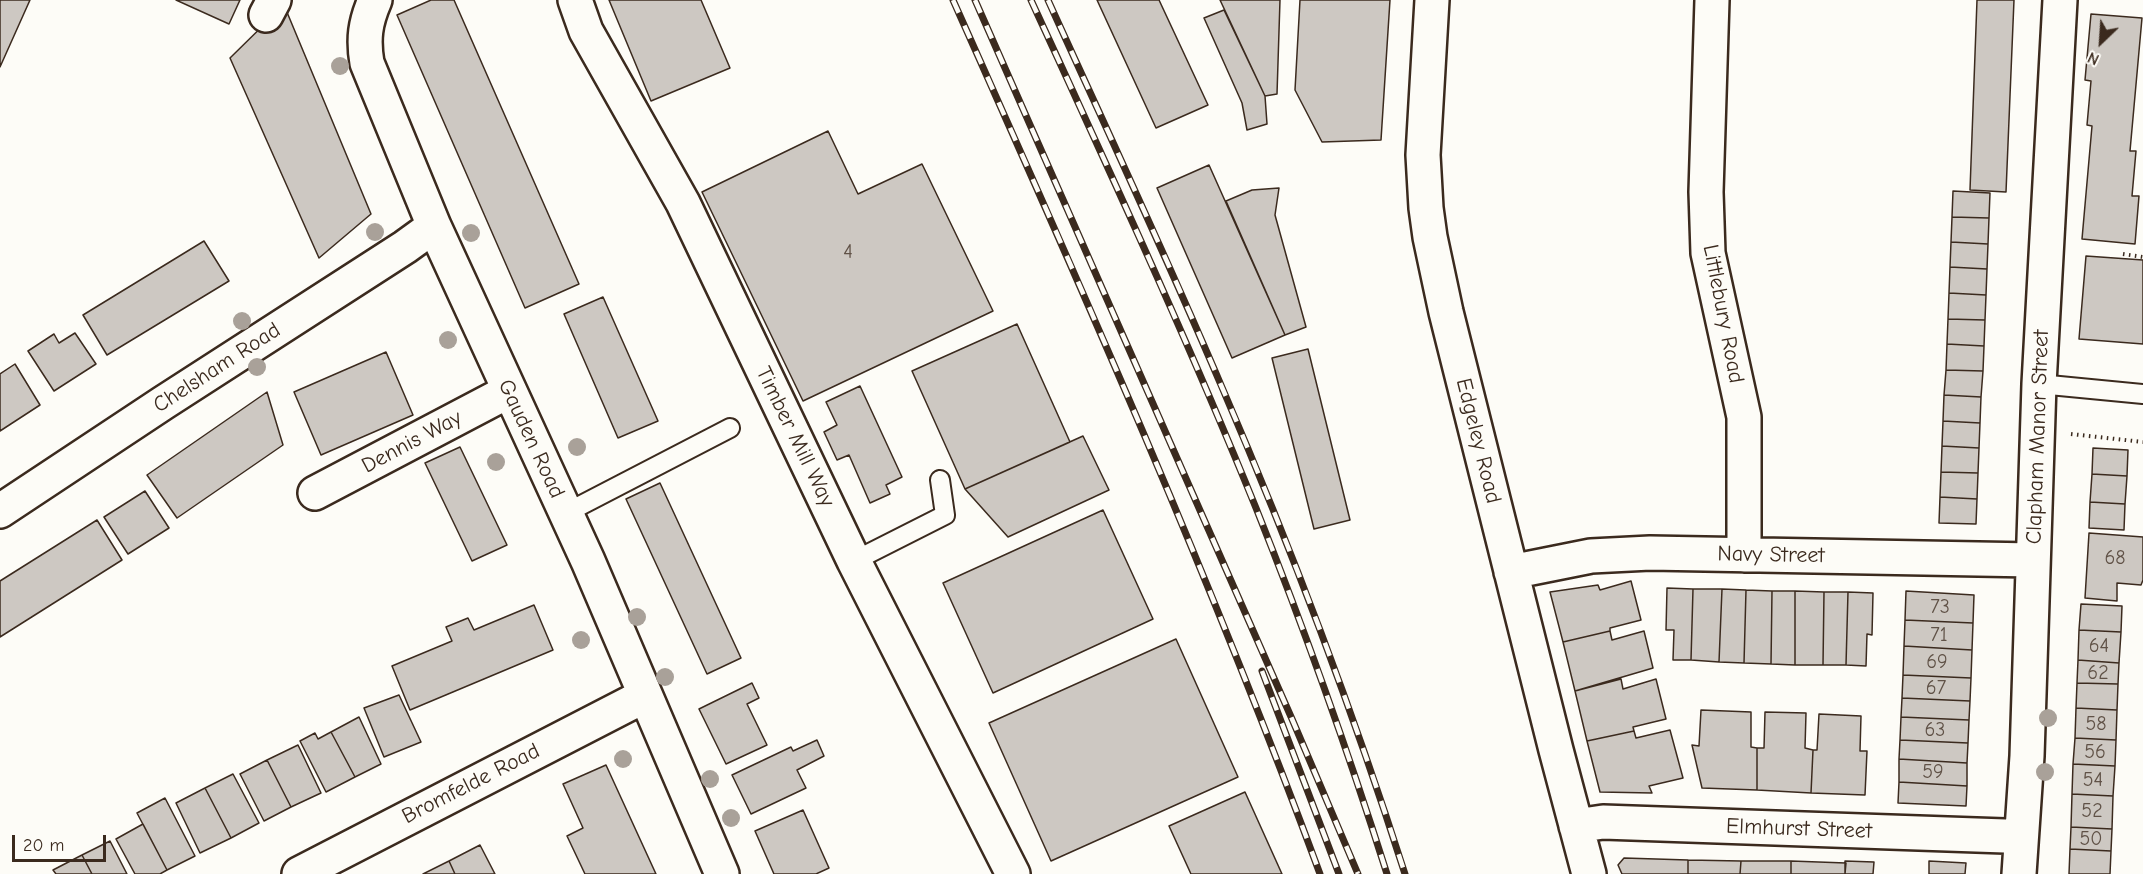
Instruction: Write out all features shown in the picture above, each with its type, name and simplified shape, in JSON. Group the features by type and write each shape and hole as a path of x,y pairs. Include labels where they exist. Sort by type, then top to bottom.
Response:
{"street":[{"name":"Gauden Road","path":"375,0 367,19 364,46 367,63 434,226 588,561 722,874"},
{"name":"Timber Mill Way","path":"575,0 586,31 682,203 854,561 1013,874"},
{"name":"Edgeley Road","path":"1432,0 1424,124 1426,208 1446,312 1589,874"},
{"name":"Littlebury Road","path":"1712,0 1706,192 1708,253 1744,417 1744,555"},
{"name":"Clapham Manor Street","path":"2019,874 2027,756 2039,384 2060,0"},
{"name":"Chelsham Road","path":"0,511 434,226"},
{"name":"Dennis Way","path":"315,493 509,391"},
{"name":"Navy Street","path":"1511,572 1591,556 1650,553 2033,560"},
{"name":"Bromfelde Road","path":"298,874 644,696"},
{"name":"Elmhurst Street","path":"1576,826 1603,822 2021,838"}],"lane":[{"path":"2039,384 2143,394"},
{"path":"566,513 730,428"},
{"path":"854,561 945,515 940,480"}],"path":[{"path":"2123,254 2143,257"},
{"path":"2037,430 2143,442"}],"building":[{"path":"0,0 30,0 0,67"},
{"path":"176,0 240,0 229,24"},
{"path":"431,0 454,0 579,284 525,308 397,15"},
{"path":"609,0 701,0 730,68 651,101"},
{"path":"1097,0 1159,0 1208,105 1156,128"},
{"path":"1220,0 1280,0 1277,94 1265,96"},
{"path":"1300,0 1390,0 1381,140 1322,142 1295,90"},
{"path":"1977,0 2014,0 2006,192 1970,190"},
{"path":"284,5 371,214 319,258 230,58"},
{"path":"1224,10 1265,96 1267,124 1247,130 1242,103 1204,18"},
{"path":"2091,14 2142,18 2130,151 2136,151 2132,196 2139,196 2135,244 2082,239 2092,126 2087,125 2091,81 2085,80"},
{"path":"828,131 858,194 922,164 993,311 803,401 702,192"},
{"path":"1209,165 1285,335 1232,358 1157,188"},
{"path":"1279,188 1275,215 1306,327 1285,335 1226,201 1252,190"},
{"path":"1953,191 1990,193 1989,218 1952,217"},
{"path":"1952,217 1989,218 1988,244 1951,242"},
{"path":"204,241 229,281 107,355 83,315"},
{"path":"1951,242 1988,244 1987,269 1950,267"},
{"path":"2086,256 2143,260 2143,344 2079,339"},
{"path":"1950,267 1987,269 1986,295 1949,293"},
{"path":"1949,293 1986,295 1985,320 1948,319"},
{"path":"603,297 658,421 618,438 564,314"},
{"path":"1948,319 1985,320 1984,346 1947,344"},
{"path":"1017,324 1070,442 965,489 912,371"},
{"path":"75,333 96,364 54,391 28,351 54,334 59,343"},
{"path":"1947,344 1984,346 1983,371 1946,370"},
{"path":"1308,349 1350,520 1314,529 1272,358"},
{"path":"386,352 413,415 321,455 294,392"},
{"path":"15,364 40,405 0,431 0,374"},
{"path":"1946,370 1983,371 1981,397 1944,395"},
{"path":"860,386 902,477 886,485 890,494 870,503 849,455 837,460 824,432 837,425 826,402"},
{"path":"267,392 283,445 177,518 147,475"},
{"path":"1944,395 1981,397 1980,423 1943,421"},
{"path":"1943,421 1980,423 1979,448 1942,446"},
{"path":"1083,436 1109,490 1008,537 965,489"},
{"path":"1942,446 1979,448 1978,473 1941,472"},
{"path":"460,447 507,545 472,561 425,463"},
{"path":"2093,448 2128,450 2127,476 2092,474"},
{"path":"1941,472 1978,473 1977,499 1940,497"},
{"path":"2092,474 2127,476 2125,504 2090,502"},
{"path":"660,483 741,658 707,674 626,499"},
{"path":"145,491 169,528 128,554 104,517"},
{"path":"1940,497 1977,499 1976,524 1939,523"},
{"path":"2090,502 2125,504 2124,530 2089,528"},
{"path":"1103,510 1153,619 993,693 943,583"},
{"path":"97,520 122,560 0,637 0,581"},
{"path":"2089,533 2143,537 2141,585 2117,583 2117,601 2085,598"},
{"path":"1631,581 1641,620 1610,628 1610,631 1563,642 1550,592 1598,585 1600,590"},
{"path":"1667,588 1693,589 1691,660 1673,660 1674,630 1666,630"},
{"path":"1693,589 1722,589 1719,662 1691,660"},
{"path":"1722,589 1746,590 1744,663 1719,662"},
{"path":"1746,590 1772,591 1771,664 1744,663"},
{"path":"1772,591 1795,591 1795,665 1771,664"},
{"path":"1795,591 1824,592 1823,665 1795,665"},
{"path":"1906,591 1974,595 1973,623 1905,620"},
{"path":"1824,592 1848,592 1846,665 1823,665"},
{"path":"1848,592 1873,593 1872,635 1867,634 1866,666 1846,665"},
{"path":"2081,604 2122,606 2121,632 2079,630"},
{"path":"534,605 553,650 410,710 392,666 452,641 446,627 468,618 474,630"},
{"path":"1905,620 1973,623 1972,650 1904,646"},
{"path":"2079,630 2121,632 2119,663 2078,660"},
{"path":"1610,631 1612,640 1644,631 1653,668 1575,691 1563,642"},
{"path":"1176,639 1238,777 1051,861 989,723"},
{"path":"1904,646 1972,650 1971,678 1903,675"},
{"path":"2078,660 2119,663 2118,684 2077,683"},
{"path":"1903,675 1971,678 1970,701 1902,698"},
{"path":"1621,679 1623,689 1656,679 1666,719 1633,727 1634,731 1587,741 1575,691"},
{"path":"752,683 759,698 747,704 767,745 726,764 699,709"},
{"path":"2077,683 2118,684 2117,710 2076,708"},
{"path":"399,695 421,742 384,757 364,708"},
{"path":"1902,698 1970,701 1969,720 1901,717"},
{"path":"2076,708 2117,710 2116,740 2075,738"},
{"path":"1701,710 1751,712 1751,747 1757,748 1757,790 1702,788 1692,745 1699,746"},
{"path":"1765,712 1806,713 1805,748 1813,750 1811,793 1757,790 1757,748 1764,748"},
{"path":"1819,714 1861,716 1860,751 1867,751 1865,795 1811,793 1813,750 1817,750"},
{"path":"359,717 381,764 355,777 331,732"},
{"path":"1901,717 1969,720 1968,743 1900,740"},
{"path":"1670,730 1683,778 1649,786 1652,793 1600,792 1587,741 1634,731 1636,738"},
{"path":"331,732 355,777 326,792 300,741 315,733 318,739"},
{"path":"2075,738 2116,740 2115,766 2073,764"},
{"path":"817,740 824,756 797,770 806,788 751,814 732,775 791,747 793,751"},
{"path":"1900,740 1968,743 1967,763 1899,759"},
{"path":"298,745 321,793 291,807 267,760"},
{"path":"1899,759 1967,763 1967,786 1899,782"},
{"path":"267,760 291,807 264,821 240,774"},
{"path":"2073,764 2115,766 2113,796 2072,794"},
{"path":"606,765 656,874 585,874 567,836 583,828 563,784"},
{"path":"233,774 259,823 231,838 205,788"},
{"path":"1899,782 1967,786 1966,806 1898,803"},
{"path":"205,788 231,838 200,853 176,803"},
{"path":"1245,792 1282,874 1191,874 1169,826"},
{"path":"2072,794 2113,796 2112,829 2071,827"},
{"path":"165,798 195,856 167,870 137,813"},
{"path":"803,810 829,868 816,874 774,874 755,831"},
{"path":"143,824 167,870 160,874 135,874 116,839"},
{"path":"2071,827 2112,829 2111,851 2070,849"},
{"path":"110,841 127,874 92,874 82,855"},
{"path":"480,845 495,874 455,874 449,861"},
{"path":"2070,849 2111,851 2110,874 2069,874"},
{"path":"82,855 92,874 56,874 53,870"},
{"path":"1624,858 1688,860 1688,874 1622,874 1618,865"},
{"path":"1688,860 1741,861 1740,874 1688,874"},
{"path":"449,861 455,874 423,874"},
{"path":"1741,861 1791,861 1791,874 1740,874"},
{"path":"1791,861 1846,863 1845,874 1791,874"},
{"path":"1845,861 1874,862 1873,874 1845,874"},
{"path":"1929,861 1966,863 1965,874 1929,874"}],"railway":[{"path":"953,0 1144,434 1235,653 1320,874"},
{"path":"975,0 1358,874"},
{"path":"1031,0 1118,189 1256,508 1325,690 1387,874"},
{"path":"1048,0 1179,288 1271,506 1342,689 1405,874"},
{"path":"1262,671 1339,874"}]}
